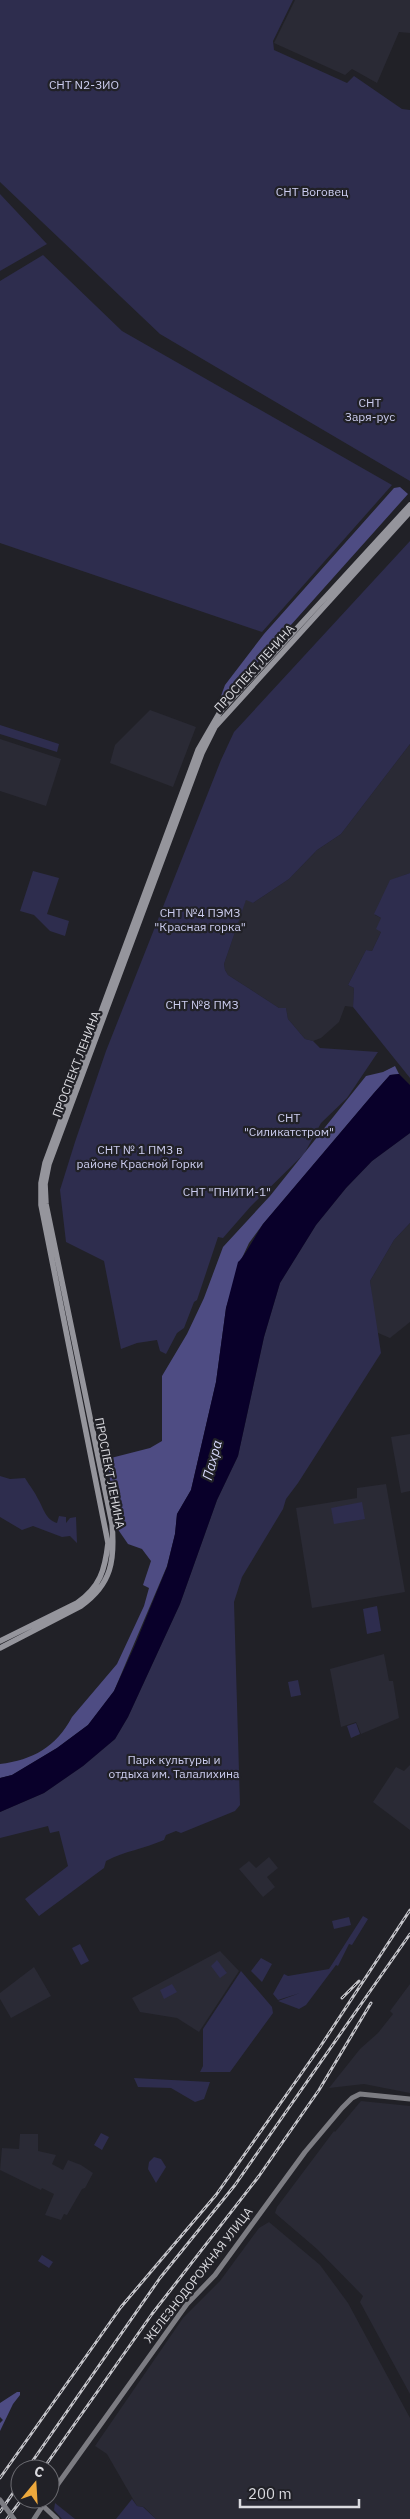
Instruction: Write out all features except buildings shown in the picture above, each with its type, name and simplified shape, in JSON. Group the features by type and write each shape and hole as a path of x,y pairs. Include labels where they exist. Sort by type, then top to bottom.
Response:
{"main road":[{"name":"ПРОСПЕКТ ЛЕНИНА","path":"0,1641 88,1595 101,1579 108,1543 41,1205 41,1183 45,1162 198,750 212,724 220,712 410,505"},
{"name":"ПРОСПЕКТ ЛЕНИНА","path":"0,1648 93,1598 105,1582 112,1558 112,1524 46,1204 45,1184 49,1164 202,753 215,727 410,512"},
{"name":"ЖЕЛЕЗНОДОРОЖНАЯ УЛИЦА","path":"60,2480 187,2304 215,2275 296,2164 342,2108 352,2098 360,2094 410,2100"},
{"path":"0,2500 14,2519"},
{"path":"45,2509 57,2519"}],"shaded area":[{"path":"295,0 410,0 410,33 399,32 377,83 352,69 345,75 274,43"},
{"path":"400,487 408,494 223,701 221,696 225,685 264,634 394,488"},
{"path":"150,710 196,727 173,787 110,763 115,745"},
{"path":"0,739 61,759 46,806 0,791"},
{"path":"410,744 410,873 397,878 375,915 381,918 381,932 372,951 366,950 348,985 354,988 353,1007 345,1006 339,1022 321,1038 313,1041 305,1039 288,1019 286,1008 279,1008 228,975 225,970 224,964 246,899 253,903 289,879 317,850 341,834"},
{"path":"395,1066 399,1074 390,1075 374,1093 263,1224 249,1243 242,1258 226,1308 216,1382 191,1490 177,1514 175,1534 167,1566 114,1691 88,1725 57,1748 12,1775 0,1778 0,1764 33,1755 51,1744 59,1736 72,1717 117,1664 144,1606 149,1588 143,1585 151,1561 142,1549 128,1544 117,1528 107,1459 150,1448 162,1441 162,1376 187,1334 204,1298 223,1247 270,1196 366,1076 383,1072"},
{"path":"410,1223 410,1322 390,1338 376,1332 370,1281 394,1240"},
{"path":"410,1434 410,1491 401,1493 391,1437"},
{"path":"386,1484 405,1592 312,1608 296,1508 357,1498 357,1488"},
{"path":"384,1654 389,1681 393,1681 399,1718 361,1734 356,1722 341,1727 330,1669"},
{"path":"410,1765 410,1830 373,1802 396,1767 404,1771"},
{"path":"269,1857 278,1868 267,1877 275,1887 263,1897 239,1869 249,1861 256,1868"},
{"path":"220,1951 239,1971 199,2032 177,2018 140,2012 132,1998"},
{"path":"34,1967 51,1996 11,2018 0,1999 0,1993"},
{"path":"410,1984 410,2093 364,2084 329,2088 360,2049 378,2033 393,2014 390,2011"},
{"path":"361,2101 410,2106 410,2394 360,2302 363,2296 317,2249 275,2213 277,2207 334,2131"},
{"path":"20,2134 38,2134 38,2151 56,2155 52,2164 63,2170 68,2160 81,2165 93,2173 67,2215 64,2214 61,2220 45,2215 54,2194 42,2188 41,2190 0,2170 2,2148 19,2149"},
{"path":"269,2222 320,2265 348,2303 410,2418 410,2519 156,2519 144,2507 137,2506 107,2454 95,2446 183,2318 220,2281 259,2228"},
{"path":"20,2392 20,2395 13,2404 0,2431 0,2423 3,2420 0,2417 0,2403"}],"green space":[{"path":"0,0 293,0 273,41 274,50 347,83 354,76 402,109 410,110 410,481 160,334 0,182"},
{"path":"0,194 47,244 0,271"},
{"path":"43,255 122,331 392,485 262,632 0,543 0,281"},
{"path":"410,541 410,744 341,834 317,850 289,879 253,903 246,900 224,964 228,975 279,1008 286,1008 288,1019 305,1039 313,1041 320,1048 378,1052 347,1098 321,1123 304,1154 251,1206 223,1238 218,1237 197,1300 194,1302 184,1328 177,1333 166,1354 160,1351 157,1340 137,1343 121,1349 104,1261 66,1242 60,1190 106,1051 221,760 234,732"},
{"path":"0,725 59,744 57,752 0,734"},
{"path":"33,871 59,878 47,914 69,921 65,936 50,931 34,915 20,911"},
{"path":"410,873 410,1078 353,1007 354,988 348,985 366,950 372,951 381,932 376,929 381,918 374,914 390,880"},
{"name":"Парк культуры и отдыха им. Талалихина","path":"410,1133 410,1223 394,1240 370,1281 381,1353 286,1499 283,1509 242,1577 234,1602 240,1805 235,1811 181,1833 176,1831 166,1835 164,1840 106,1861 104,1868 39,1916 25,1899 68,1866 59,1831 50,1833 48,1826 0,1838 0,1812 44,1793 83,1766 115,1739 128,1717 180,1604 217,1500 238,1456 264,1337 280,1283 316,1225 346,1188 372,1161"},
{"path":"0,1476 10,1479 25,1478 45,1513 53,1521 57,1523 59,1516 66,1517 66,1523 70,1518 76,1517 77,1543 70,1536 62,1537 33,1526 22,1530 0,1517"},
{"path":"362,1502 365,1519 334,1524 331,1508"},
{"path":"377,1606 381,1631 367,1634 363,1609"},
{"path":"298,1680 301,1695 291,1697 288,1682"},
{"path":"356,1723 360,1734 351,1738 347,1726"},
{"path":"363,1916 368,1919 352,1945 349,1944 338,1966 336,1965 306,2005 299,2009 278,2001 300,1993 278,2000 273,1994 284,1974 288,1976 329,1969"},
{"path":"349,1917 351,1925 334,1929 332,1921"},
{"path":"80,1944 89,1961 81,1965 72,1948"},
{"path":"261,1958 272,1964 262,1982 251,1971"},
{"path":"217,1960 227,1973 220,1978 211,1966"},
{"path":"241,1971 272,2007 273,2013 230,2072 200,2072 203,2066 203,2029"},
{"path":"172,1984 177,1992 164,1999 160,1990"},
{"path":"134,2078 210,2082 204,2099 195,2102 171,2088 138,2087"},
{"path":"101,2133 109,2137 102,2150 94,2145"},
{"path":"154,2157 161,2159 166,2167 156,2183 148,2169 149,2162"},
{"path":"42,2255 53,2262 49,2268 38,2261"},
{"path":"132,2499 137,2506 143,2507 156,2519 116,2519"},
{"path":"60,2507 75,2519 62,2519 54,2510 60,2509"}],"water":[{"name":"Пахра","path":"399,1074 410,1085 410,1133 372,1161 346,1188 316,1225 280,1283 264,1337 238,1456 217,1500 180,1604 128,1717 115,1739 83,1766 44,1793 0,1812 0,1778 12,1775 57,1748 88,1725 114,1691 135,1645 167,1567 175,1534 177,1514 191,1490 216,1382 226,1308 238,1262 263,1224 374,1093 390,1075"}],"railway":[{"path":"0,2478 121,2307 216,2195 320,2047 410,1910"},
{"path":"34,2459 160,2278 235,2185 410,1934"},
{"path":"342,1998 359,1981"},
{"path":"50,2459 152,2314 259,2176 319,2090 371,2003"},
{"path":"0,2512 10,2498"},
{"path":"7,2519 14,2509"}],"park label":[{"name":"СНТ N2-ЗИО","path":"84,84"},
{"name":"СНТ Воговец","path":"312,191"},
{"name":"СНТ Заря-рус","path":"370,409"},
{"name":"СНТ №4 ПЭМЗ \"Красная горка\"","path":"200,919"},
{"name":"СНТ №8 ПМЗ","path":"202,1004"},
{"name":"СНТ \"Силикатстром\"","path":"289,1124"},
{"name":"СНТ № 1 ПМЗ в районе Красной Горки","path":"140,1156"},
{"name":"СНТ \"ПНИТИ-1\"","path":"227,1191"}]}
